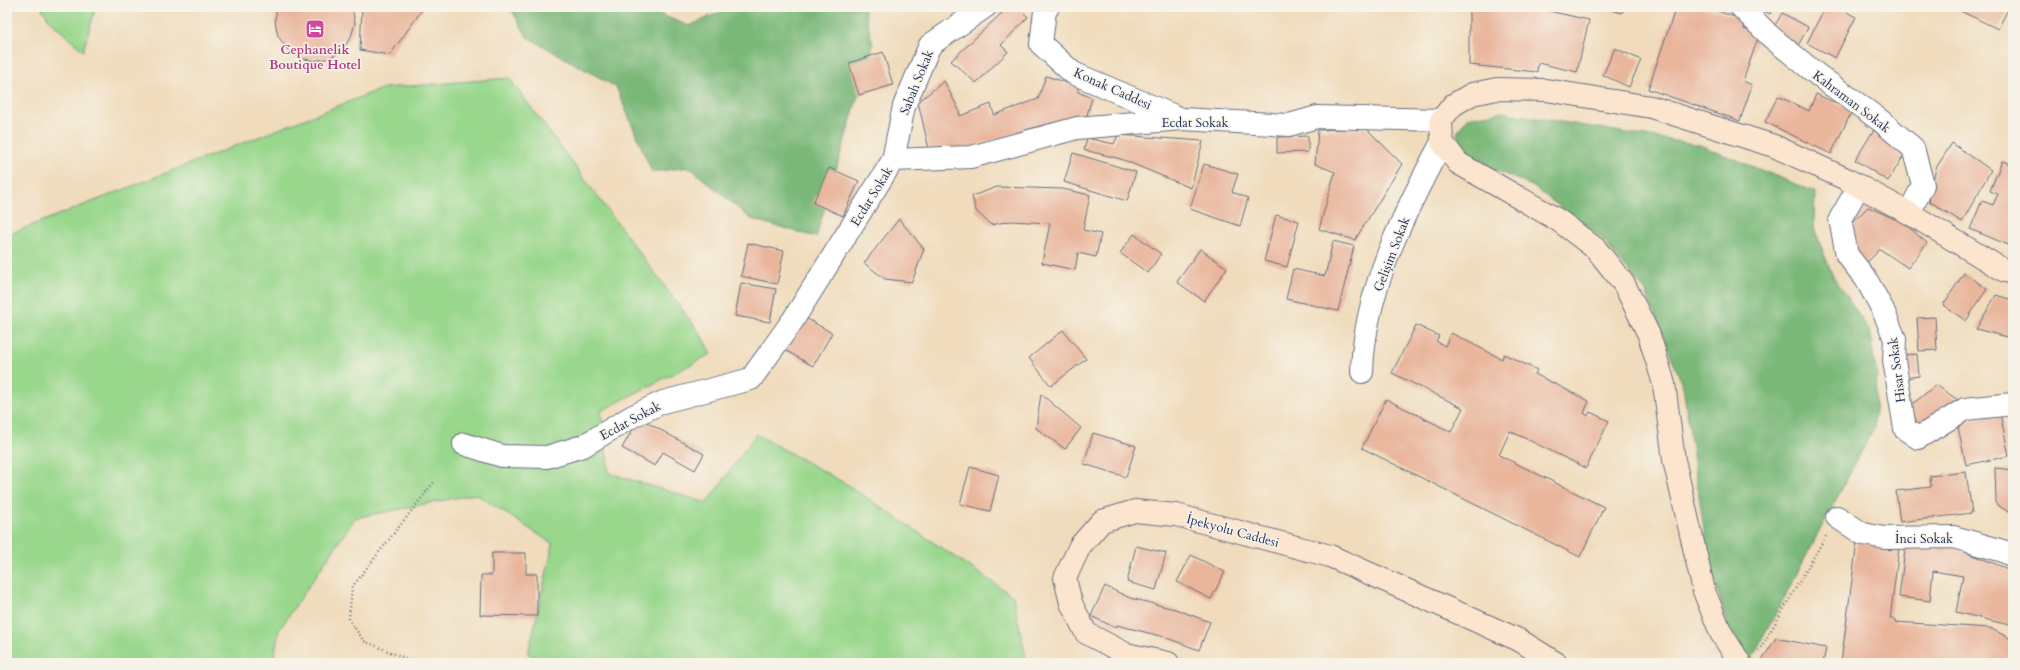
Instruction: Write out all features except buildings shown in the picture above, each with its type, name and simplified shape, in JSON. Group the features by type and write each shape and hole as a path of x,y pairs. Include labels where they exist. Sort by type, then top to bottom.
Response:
{"street":[{"name":"Sabah Sokak","path":"893,160 904,106 930,45 985,7"},
{"name":"Konak Caddesi","path":"1048,7 1045,11 1041,44 1073,73 1182,119"},
{"name":"Kahraman Sokak","path":"1741,7 1771,37 1819,76 1881,121 1912,148 1923,185 1909,213"},
{"path":"1748,660 1721,633 1704,591 1674,460 1664,384 1649,335 1624,284 1596,250 1558,220 1458,163 1442,142 1441,120 1453,105 1472,94 1497,89 1561,92 1651,107 1774,146 1859,186 1909,213 2005,271 2013,272"},
{"name":"Ecdat Sokak","path":"464,444 502,456 547,457 583,446 634,416 663,402 751,378 793,320 893,160 971,157 1077,128 1182,119 1289,125 1317,117 1441,120"},
{"name":"Gelişim Sokak","path":"1362,372 1363,345 1376,287 1412,199 1442,142"},
{"name":"Hisar Sokak","path":"1859,186 1840,219 1847,255 1866,279 1883,310 1895,339 1894,360 1905,429 1918,438 1965,410 2012,400"},
{"name":"İpekyolu Caddesi","path":"1168,663 1126,654 1086,633 1071,603 1065,578 1080,546 1102,521 1135,511 1176,515 1330,556 1519,640 1556,663"},
{"name":"İnci Sokak","path":"1837,517 1863,534 1885,538 1954,537 2003,551 2013,556"}],"path":[{"path":"416,663 364,641 349,620 352,587 434,482"},
{"path":"1748,660 1796,590 1837,517"}],"green space":[{"path":"41,7 96,7 83,51 50,21"},
{"path":"510,7 642,7 689,26 731,7 864,7 873,45 816,237 751,219 689,167 652,172 616,87 527,37"},
{"path":"509,78 701,335 711,354 601,411 609,473 707,503 756,434 848,485 1013,596 1027,663 556,663 528,654 553,544 476,494 355,518 279,630 273,663 7,663 7,235 384,88"},
{"path":"1501,112 1700,145 1815,192 1814,228 1832,274 1869,330 1877,377 1874,428 1751,660 1727,625 1707,550 1683,386 1646,292 1601,238 1534,187 1464,156 1457,133 1467,118"}],"place":[{"name":"Cephanelik Boutique Hotel","path":"315,29"}]}
